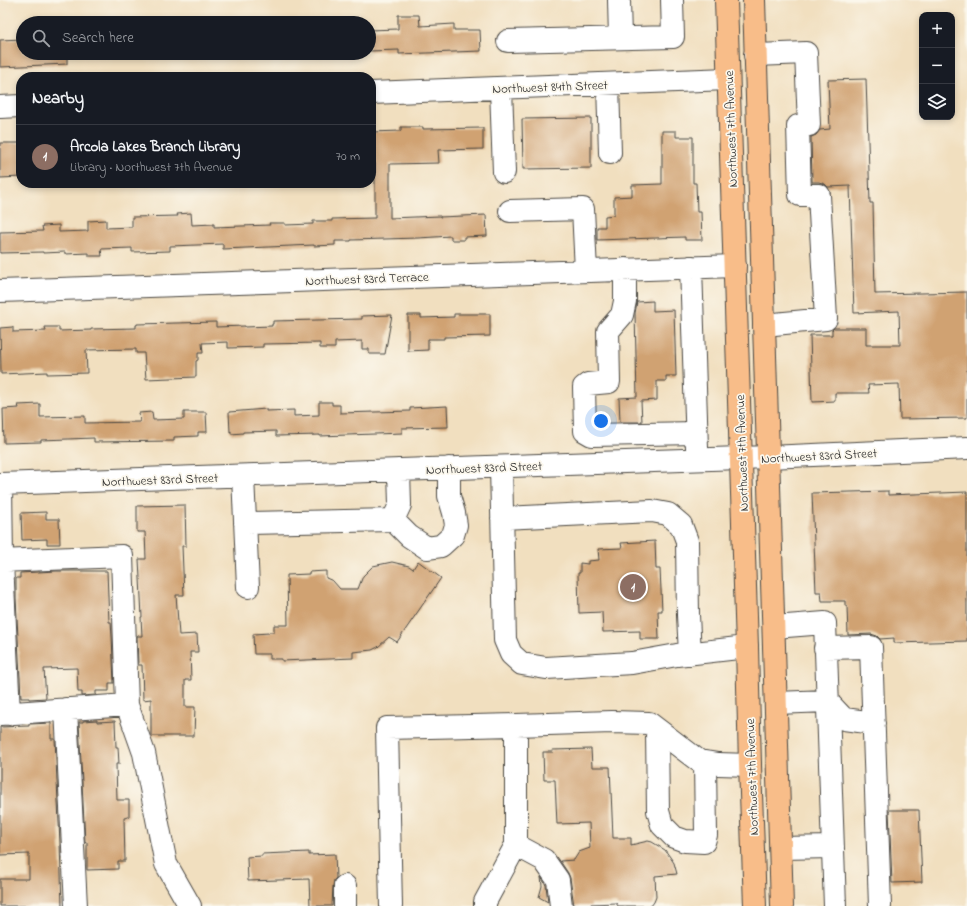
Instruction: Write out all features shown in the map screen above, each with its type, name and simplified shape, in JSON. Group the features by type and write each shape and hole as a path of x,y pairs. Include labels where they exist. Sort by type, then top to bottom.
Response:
{"main road":[{"name":"Northwest 7th Avenue","path":"726,0 748,647 755,906"},
{"name":"Northwest 7th Avenue","path":"754,0 782,906"},
{"path":"728,79 741,85 749,92 758,107"}],"street":[{"path":"619,0 620,38"},
{"path":"508,41 673,37 672,0"},
{"path":"755,55 806,53 809,125 798,126 800,195 819,195 826,318 764,324"},
{"name":"Northwest 84th Street","path":"376,93 728,79"},
{"path":"608,84 610,153"},
{"path":"501,88 504,172"},
{"path":"0,107 16,106"},
{"path":"510,211 583,209 586,270"},
{"name":"Northwest 83rd Terrace","path":"0,291 735,266"},
{"path":"691,267 697,460"},
{"path":"625,269 625,301 622,316 608,331 609,382 588,384 584,387 584,431 592,435 696,433"},
{"name":"Northwest 83rd Street","path":"0,484 697,460 967,448"},
{"path":"501,467 505,640 511,654 522,664 546,668 632,663 748,647"},
{"path":"245,523 393,520 409,536 428,548 441,546 453,535 456,526 449,496 449,468"},
{"path":"393,520 400,505 399,470"},
{"path":"243,476 248,588"},
{"path":"0,484 4,714 127,705"},
{"path":"502,518 652,511 668,514 681,525 687,541 690,654"},
{"path":"1,561 122,556 127,705 144,753 166,864 190,906"},
{"path":"774,627 825,623 835,906"},
{"path":"825,648 871,647 880,906"},
{"path":"776,703 827,701 844,718 874,723"},
{"path":"66,710 76,906"},
{"path":"391,906 387,728 612,722 649,723 699,761 718,764 750,765"},
{"path":"486,905 516,845 516,724"},
{"path":"658,730 658,811 662,825 674,838 685,841 704,842 706,835 705,762"},
{"path":"516,845 544,860 558,880 560,906"},
{"path":"781,848 833,847"}],"building":[{"path":"398,15 419,15 420,26 454,24 454,30 480,30 481,51 399,54 399,50 376,51 376,30 398,29"},
{"path":"16,39 16,60 67,60 67,64 0,67 0,40"},
{"path":"866,79 870,203 873,203 875,294 967,292 967,418 900,419 899,384 868,385 869,393 835,393 835,401 812,402 810,335 832,335 832,330 834,328 866,328 866,345 900,345 899,311 854,313 850,186 828,187 819,182 812,182 811,137 816,135 820,130 830,129 828,80"},
{"path":"591,118 591,168 523,169 522,119"},
{"path":"401,127 423,127 423,129 483,128 483,149 438,150 439,163 390,164 390,218 486,215 487,236 464,237 464,240 451,240 451,236 335,241 335,245 223,249 223,244 170,246 170,251 132,252 132,248 101,249 102,256 89,256 89,253 65,254 65,252 0,253 0,232 43,231 42,226 59,225 59,232 88,231 88,221 106,220 106,228 132,227 132,217 178,216 177,214 191,213 192,225 214,224 214,227 270,225 269,223 285,223 285,225 313,224 313,221 332,221 332,219 375,218 376,132 401,131"},
{"path":"662,131 676,131 676,137 693,137 693,183 696,183 697,212 701,212 702,240 685,240 685,237 597,240 597,227 605,227 605,216 614,215 614,197 632,196 632,185 662,184"},
{"path":"0,143 16,143 16,177 0,178"},
{"path":"653,301 653,311 674,310 676,376 666,376 666,381 657,381 657,400 641,401 642,422 620,422 619,398 637,397 635,313 637,302"},
{"path":"454,314 490,314 490,336 444,337 444,339 428,339 428,350 408,351 408,315 421,315 421,318 454,317"},
{"path":"392,315 385,354 369,354 369,349 362,349 362,341 335,342 335,348 320,348 320,343 263,344 263,347 228,348 228,342 202,343 203,353 198,353 198,360 196,361 196,377 146,379 144,353 136,353 136,349 86,350 87,373 47,374 47,372 1,374 0,328 13,327 13,332 46,331 45,327 59,327 59,331 136,328 137,324 216,322 216,327 245,327 272,326 273,321 362,319 362,316"},
{"path":"319,402 332,402 332,405 340,405 340,413 410,411 410,408 447,406 448,427 402,428 402,433 320,436 276,436 276,431 231,434 231,431 230,432 229,412 266,409 266,411 294,410 294,416 319,415"},
{"path":"40,404 40,417 85,416 85,423 140,422 139,413 152,412 153,420 184,419 184,412 206,412 207,432 198,432 198,436 174,437 174,441 94,442 94,438 4,443 3,409 19,408 18,405"},
{"path":"888,491 888,495 967,492 967,641 894,643 894,638 880,639 871,634 848,635 847,606 845,606 845,601 822,601 821,592 816,592 812,493"},
{"path":"185,505 186,546 182,546 184,595 176,595 179,635 197,634 198,652 190,652 191,680 185,680 185,707 195,707 194,736 151,736 151,699 143,700 142,665 138,665 137,636 142,636 139,559 146,559 145,532 137,532 137,506"},
{"path":"46,512 46,519 59,519 60,544 47,544 47,539 22,540 21,513"},
{"path":"655,541 656,569 660,569 662,611 658,611 659,639 640,639 640,631 603,632 602,612 579,613 578,573 580,573 580,563 588,564 588,561 599,560 598,549 622,548 621,543"},
{"path":"418,561 441,578 397,642 389,637 378,647 372,650 353,652 353,658 282,661 282,659 270,659 270,654 254,654 253,634 274,632 274,625 288,625 287,575 309,574 309,572 326,571 326,578 333,581 340,589 358,589 363,576 373,566 392,562 409,566 413,569"},
{"path":"107,571 114,683 109,683 109,691 96,691 96,695 82,696 82,692 78,692 77,668 44,669 46,698 21,698 16,578 20,578 20,573"},
{"path":"97,720 97,722 115,721 116,747 118,747 119,764 116,764 117,800 129,800 129,817 124,818 125,861 118,861 118,869 87,870 87,842 85,843 79,722"},
{"path":"51,723 51,739 55,739 62,906 0,906 0,879 29,879 29,854 0,855 0,727 29,726 29,724"},
{"path":"591,749 592,767 610,767 613,838 631,838 631,845 648,841 652,842 665,850 674,863 677,874 655,876 656,897 651,906 618,906 616,903 591,904 591,906 574,906 570,878 560,861 574,860 579,852 590,848 589,823 557,824 555,780 544,780 543,752 553,752 552,750"},
{"path":"889,810 919,810 922,882 892,883"},
{"path":"309,852 309,855 335,854 336,878 333,886 332,906 310,906 309,879 248,881 247,857 262,856 262,854"},
{"path":"541,877 546,885 548,902 539,897 542,886"}],"place":[{"name":"Arcola Lakes Branch Library","path":"633,587"}]}
